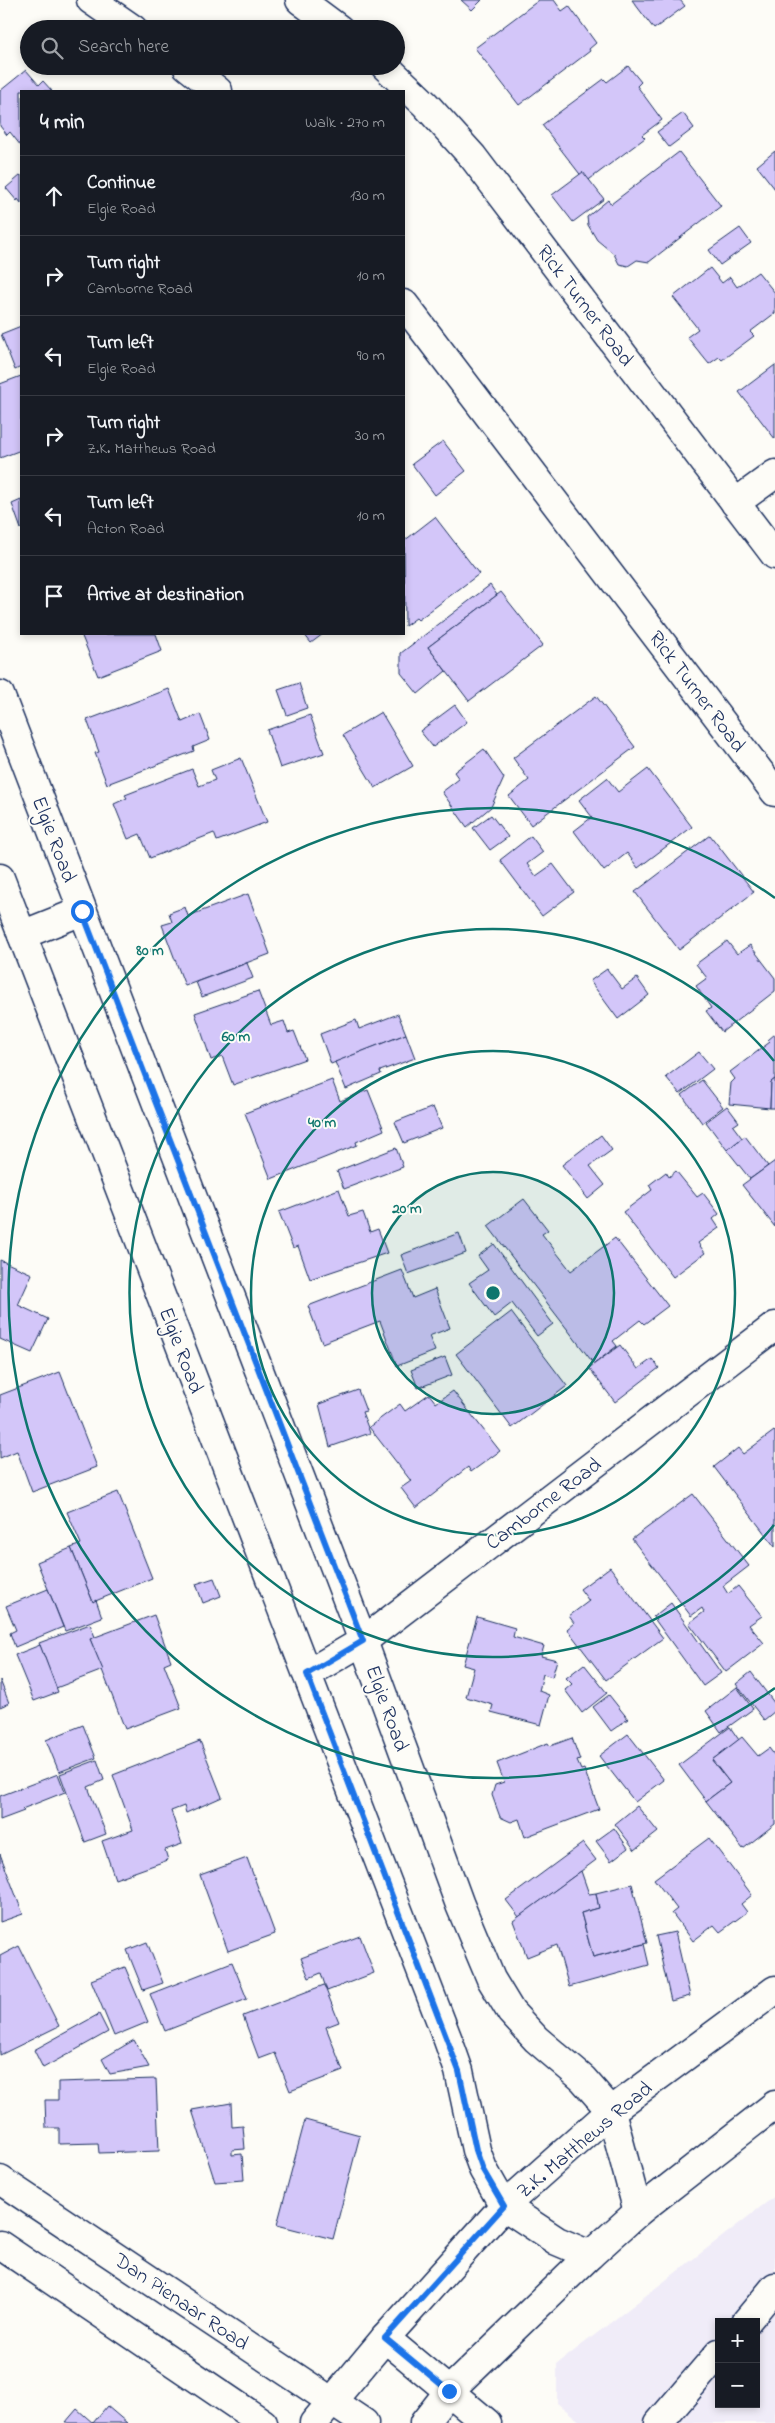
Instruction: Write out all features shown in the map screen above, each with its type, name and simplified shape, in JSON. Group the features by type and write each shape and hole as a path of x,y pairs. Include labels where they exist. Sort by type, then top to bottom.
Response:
{"street":[{"path":"92,0 120,20"},
{"path":"300,0 327,20"},
{"path":"198,75 217,90"},
{"name":"Rick Turner Road","path":"394,75 425,104 473,157 775,555"},
{"name":"Rick Turner Road","path":"405,305 775,792"},
{"path":"736,503 775,474"},
{"name":"Elgie Road","path":"0,695 363,1641 460,1906 491,1979 511,2012 536,2039 583,2080 611,2111 638,2212"},
{"name":"Elgie Road","path":"0,878 459,2071 476,2150 483,2170 504,2206 558,2241 590,2256"},
{"path":"22,936 82,911"},
{"name":"Camborne Road","path":"307,1674 363,1641 775,1326"},
{"name":"Z.K. Matthews Road","path":"314,2423 385,2338 504,2206 611,2111 775,1990"},
{"path":"424,2423 449,2391 638,2212 775,2105"},
{"name":"Dan Pienaar Road","path":"0,2180 364,2423"},
{"path":"0,2245 263,2423"},
{"path":"749,2318 775,2288"},
{"path":"385,2338 487,2423"},
{"path":"659,2423 715,2358"}],"shaded area":[{"path":"775,2196 775,2423 582,2423 557,2403 557,2364"}],"building":[{"path":"461,0 482,0 472,10"},
{"path":"539,0 554,0 562,11 569,6 596,43 589,49 590,51 519,105 475,48"},
{"path":"632,0 680,0 685,6 654,29"},
{"path":"628,66 641,82 637,86 662,120 642,135 645,138 586,182 542,125 604,79 607,82"},
{"path":"20,75 30,75 39,85 43,81 51,90 20,90 20,145 10,132 7,135 0,126 0,91"},
{"path":"683,113 694,128 669,147 657,132"},
{"path":"775,151 775,189 757,166"},
{"path":"679,152 721,206 649,262 637,260 628,266 619,264 614,254 597,240 588,225 587,217 608,200 611,204"},
{"path":"583,172 604,199 573,222 552,195"},
{"path":"20,176 20,202 18,199 17,201 6,188"},
{"path":"740,228 751,243 720,265 709,250"},
{"path":"710,268 722,283 730,277 737,287 758,272 775,293 775,313 750,332 754,336 722,360 719,357 709,364 687,337 698,329 673,297"},
{"path":"20,326 20,368 15,370 1,334"},
{"path":"775,365 775,439 739,392"},
{"path":"20,376 20,450 0,458 0,384"},
{"path":"443,441 466,471 435,495 412,464"},
{"path":"20,500 20,526 12,504"},
{"path":"435,517 479,574 418,620 416,618 405,626 405,540"},
{"path":"490,585 497,595 428,647 446,671 418,694 401,673 401,653"},
{"path":"501,592 543,645 469,701 428,647"},
{"path":"81,635 156,635 162,651 98,676"},
{"path":"305,635 322,635 311,643"},
{"path":"299,683 307,708 287,715 278,690"},
{"path":"169,689 182,722 200,714 210,740 193,747 194,751 107,784 95,753 99,752 87,720"},
{"path":"596,696 635,747 531,825 509,796 529,780 513,758"},
{"path":"455,705 467,722 433,747 420,731"},
{"path":"381,712 413,766 375,788 343,735"},
{"path":"310,715 324,753 280,768 267,730"},
{"path":"484,749 504,778 491,807 467,827 442,792 459,779 454,772"},
{"path":"241,758 267,822 217,841 214,833 150,858 140,834 128,839 114,804 127,798 125,795 192,769 199,786 215,780 211,770"},
{"path":"648,769 692,827 638,868 627,853 604,871 574,831 592,817 579,800 607,778 618,792"},
{"path":"491,815 508,837 490,850 473,828"},
{"path":"710,835 754,892 679,950 635,892"},
{"path":"531,836 543,852 527,864 536,876 553,864 574,892 542,916 500,860"},
{"path":"248,894 270,954 185,986 162,925 172,922 169,913 185,907 188,916"},
{"path":"727,941 737,954 750,945 775,978 775,991 722,1032 706,1011 711,1008 696,986 707,978 696,964"},
{"path":"247,963 253,978 202,997 196,982"},
{"path":"607,969 622,989 637,978 649,995 618,1019 590,981"},
{"path":"258,991 271,1025 284,1021 288,1033 294,1031 305,1059 233,1085 222,1056 211,1060 195,1013"},
{"path":"398,1014 406,1034 331,1064 320,1034 356,1020 359,1029"},
{"path":"406,1034 415,1058 380,1071 381,1074 346,1089 335,1062"},
{"path":"775,1034 775,1079 771,1082 770,1108 729,1104 731,1083 735,1079 730,1072 770,1042 768,1040"},
{"path":"699,1052 713,1069 680,1094 666,1077"},
{"path":"775,1079 775,1108 770,1108 771,1082"},
{"path":"332,1080 340,1101 368,1090 384,1130 356,1142 357,1145 271,1179 245,1113"},
{"path":"702,1080 723,1107 702,1123 682,1095"},
{"path":"727,1106 739,1122 733,1126 742,1138 727,1150 706,1122"},
{"path":"433,1107 442,1128 404,1143 395,1122"},
{"path":"601,1135 612,1150 590,1166 605,1185 588,1199 562,1165"},
{"path":"745,1136 768,1166 750,1179 727,1150"},
{"path":"396,1148 403,1167 344,1189 337,1171"},
{"path":"775,1161 775,1227 742,1185"},
{"path":"676,1171 697,1197 703,1193 719,1214 713,1219 719,1228 698,1243 705,1253 673,1277 623,1212 652,1190 649,1185 666,1172 669,1177"},
{"path":"339,1189 349,1216 363,1212 370,1232 378,1229 387,1253 310,1279 298,1246 293,1248 279,1212"},
{"path":"524,1199 548,1230 542,1234 571,1271 615,1238 668,1306 644,1324 640,1320 613,1341 617,1346 594,1364 488,1226"},
{"path":"459,1233 466,1253 408,1274 401,1255"},
{"path":"494,1244 553,1324 537,1336 512,1303 494,1317 469,1283 488,1270 478,1256"},
{"path":"0,1260 32,1274 18,1305 48,1319 32,1353 0,1339"},
{"path":"402,1270 413,1298 435,1289 450,1328 429,1336 435,1351 397,1366 380,1321 322,1343 308,1306"},
{"path":"511,1312 567,1386 512,1428 456,1354"},
{"path":"620,1345 638,1369 652,1359 659,1368 615,1402 589,1368"},
{"path":"445,1357 452,1375 418,1388 411,1370"},
{"path":"60,1372 97,1467 32,1492 17,1451 0,1458 0,1395"},
{"path":"358,1390 366,1411 362,1412 370,1433 330,1447 319,1404"},
{"path":"453,1391 500,1451 471,1472 468,1467 416,1508 401,1488 411,1481 369,1427 400,1404 405,1411 429,1394 436,1403"},
{"path":"774,1431 775,1547 714,1467 738,1448 743,1454"},
{"path":"118,1492 152,1578 93,1602 71,1548 81,1544 67,1512"},
{"path":"693,1494 749,1566 723,1586 728,1594 738,1586 762,1616 749,1625 764,1643 726,1672 689,1623 704,1612 702,1608 691,1616 632,1539"},
{"path":"71,1548 93,1602 96,1600 102,1617 65,1631 37,1562"},
{"path":"610,1567 663,1638 606,1680 567,1629 574,1623 569,1616 589,1601 580,1589"},
{"path":"214,1578 221,1596 203,1603 196,1584"},
{"path":"48,1589 63,1627 15,1647 10,1633 16,1630 6,1606"},
{"path":"671,1603 721,1673 703,1686 653,1617"},
{"path":"154,1615 171,1661 164,1664 181,1708 125,1729 90,1639"},
{"path":"477,1617 515,1628 513,1637 544,1646 541,1656 557,1660 552,1677 543,1674 539,1691 549,1695 541,1725 491,1712 493,1705 466,1697 474,1668 463,1665"},
{"path":"90,1624 95,1637 90,1639 103,1670 56,1688 39,1643"},
{"path":"40,1645 58,1692 34,1701 15,1655"},
{"path":"584,1664 607,1693 582,1713 565,1690 572,1684 566,1678"},
{"path":"751,1672 775,1704 775,1711 764,1720 736,1684"},
{"path":"0,1680 9,1703 0,1707"},
{"path":"737,1687 753,1709 721,1732 706,1711"},
{"path":"609,1695 628,1719 611,1731 593,1707"},
{"path":"83,1725 96,1758 59,1772 46,1740"},
{"path":"730,1727 739,1740 712,1760 730,1783 706,1801 679,1765"},
{"path":"628,1734 664,1780 635,1802 599,1756"},
{"path":"742,1737 758,1756 769,1748 775,1756 775,1824 743,1849 706,1801 730,1783 712,1760"},
{"path":"572,1738 580,1760 577,1761 581,1770 584,1769 599,1809 525,1837 519,1819 511,1822 500,1817 492,1795 495,1785 504,1782 497,1763 548,1743 550,1746"},
{"path":"200,1741 222,1797 186,1813 184,1806 171,1811 182,1844 165,1850 168,1860 115,1879 102,1841 133,1830 113,1775"},
{"path":"97,1760 104,1780 88,1787 106,1834 85,1842 60,1774"},
{"path":"58,1774 65,1792 0,1820 0,1796"},
{"path":"637,1806 658,1832 635,1850 615,1824"},
{"path":"614,1828 628,1848 611,1861 596,1841"},
{"path":"709,1838 752,1895 741,1904 747,1912 720,1932 714,1925 693,1941 672,1913 677,1909 654,1879"},
{"path":"583,1843 596,1860 519,1917 506,1900"},
{"path":"0,1854 23,1914 0,1922"},
{"path":"247,1858 275,1934 228,1951 200,1875"},
{"path":"581,1871 589,1894 596,1893 599,1908 581,1913 593,1957 644,1944 649,1965 569,1987 557,1945 527,1957 513,1921"},
{"path":"632,1884 647,1943 593,1957 581,1913 599,1908 596,1893"},
{"path":"675,1932 690,1996 671,2001 656,1936"},
{"path":"360,1936 374,1973 327,1991 321,1973 309,1978 301,1958"},
{"path":"147,1942 163,1983 143,1990 127,1950"},
{"path":"19,1946 59,2026 0,2055 0,1956"},
{"path":"232,1962 247,1999 165,2031 150,1994"},
{"path":"125,1967 148,2022 114,2036 91,1980"},
{"path":"324,1985 339,2022 326,2027 343,2071 290,2091 275,2053 259,2059 243,2016"},
{"path":"99,2014 108,2032 43,2068 34,2050"},
{"path":"134,2040 149,2067 110,2074 102,2059"},
{"path":"156,2079 159,2151 99,2153 98,2143 59,2144 59,2128 46,2128 45,2100 58,2100 58,2082"},
{"path":"231,2103 232,2127 243,2126 245,2149 232,2150 232,2155 242,2154 244,2180 215,2182 192,2110"},
{"path":"305,2120 360,2135 333,2239 277,2225"},
{"path":"107,2406 127,2423 93,2423"},
{"path":"77,2409 93,2423 65,2423"}],"route":[{"path":"82,911 363,1641 307,1674 448,2040 459,2071 471,2132 483,2170 504,2206 385,2338 449,2391"}]}
